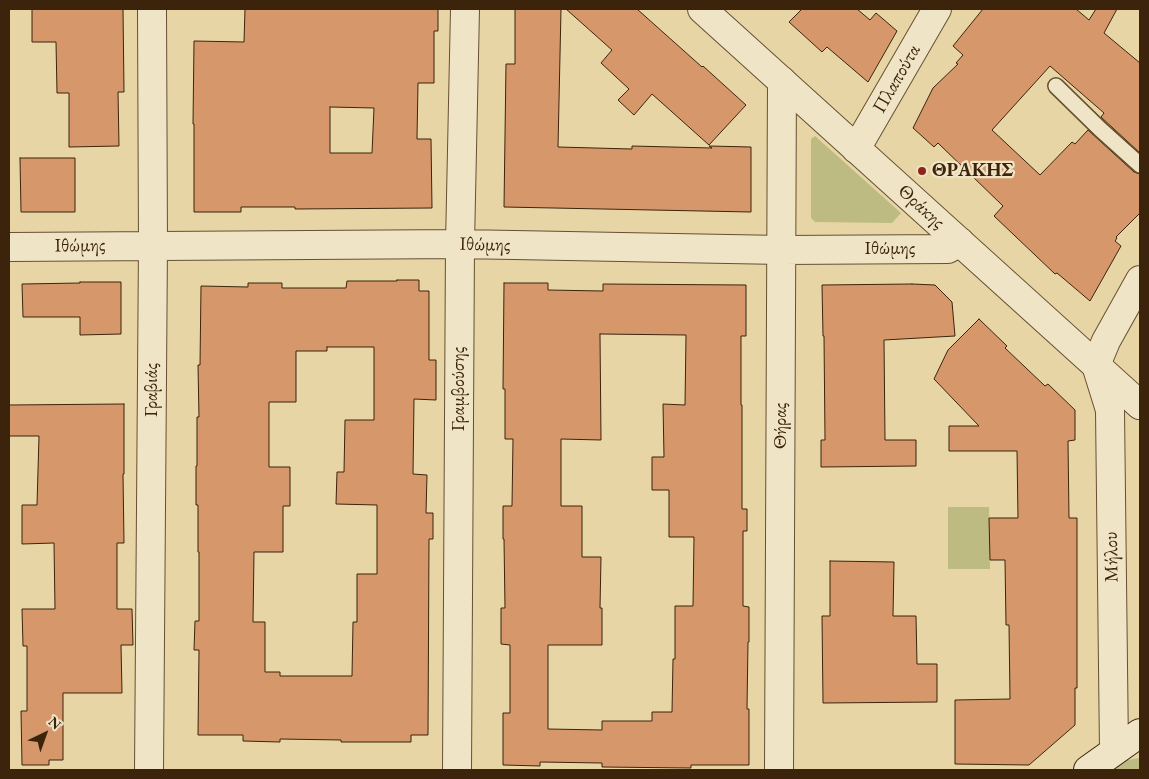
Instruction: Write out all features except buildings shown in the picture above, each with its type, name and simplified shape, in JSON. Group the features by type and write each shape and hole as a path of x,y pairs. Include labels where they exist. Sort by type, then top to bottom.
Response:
{"street":[{"name":"Γραβιάς","path":"150,770 153,246 152,9"},
{"name":"Γραμβούσης","path":"457,770 460,244 465,9"},
{"name":"Θράκης","path":"702,9 1140,405"},
{"name":"Πλαπούτα","path":"856,149 937,9"},
{"name":"Θήρας","path":"779,770 782,82"},
{"name":"Ιθώμης","path":"9,247 460,244 782,250 948,249 960,242"},
{"path":"1096,365 1106,341 1140,280"},
{"name":"Μήλου","path":"1096,365 1110,410 1114,752"},
{"path":"1088,770 1140,733"}],"lane":[{"path":"1056,86 1140,165"}],"shaded area":[{"path":"815,136 901,213 892,223 815,222 811,218 811,139"},
{"path":"948,507 989,507 990,569 948,569"},
{"path":"1140,758 1140,770 1113,770 1127,760"}],"place":[{"name":"ΘΡΑΚΗΣ","path":"922,171"}]}
